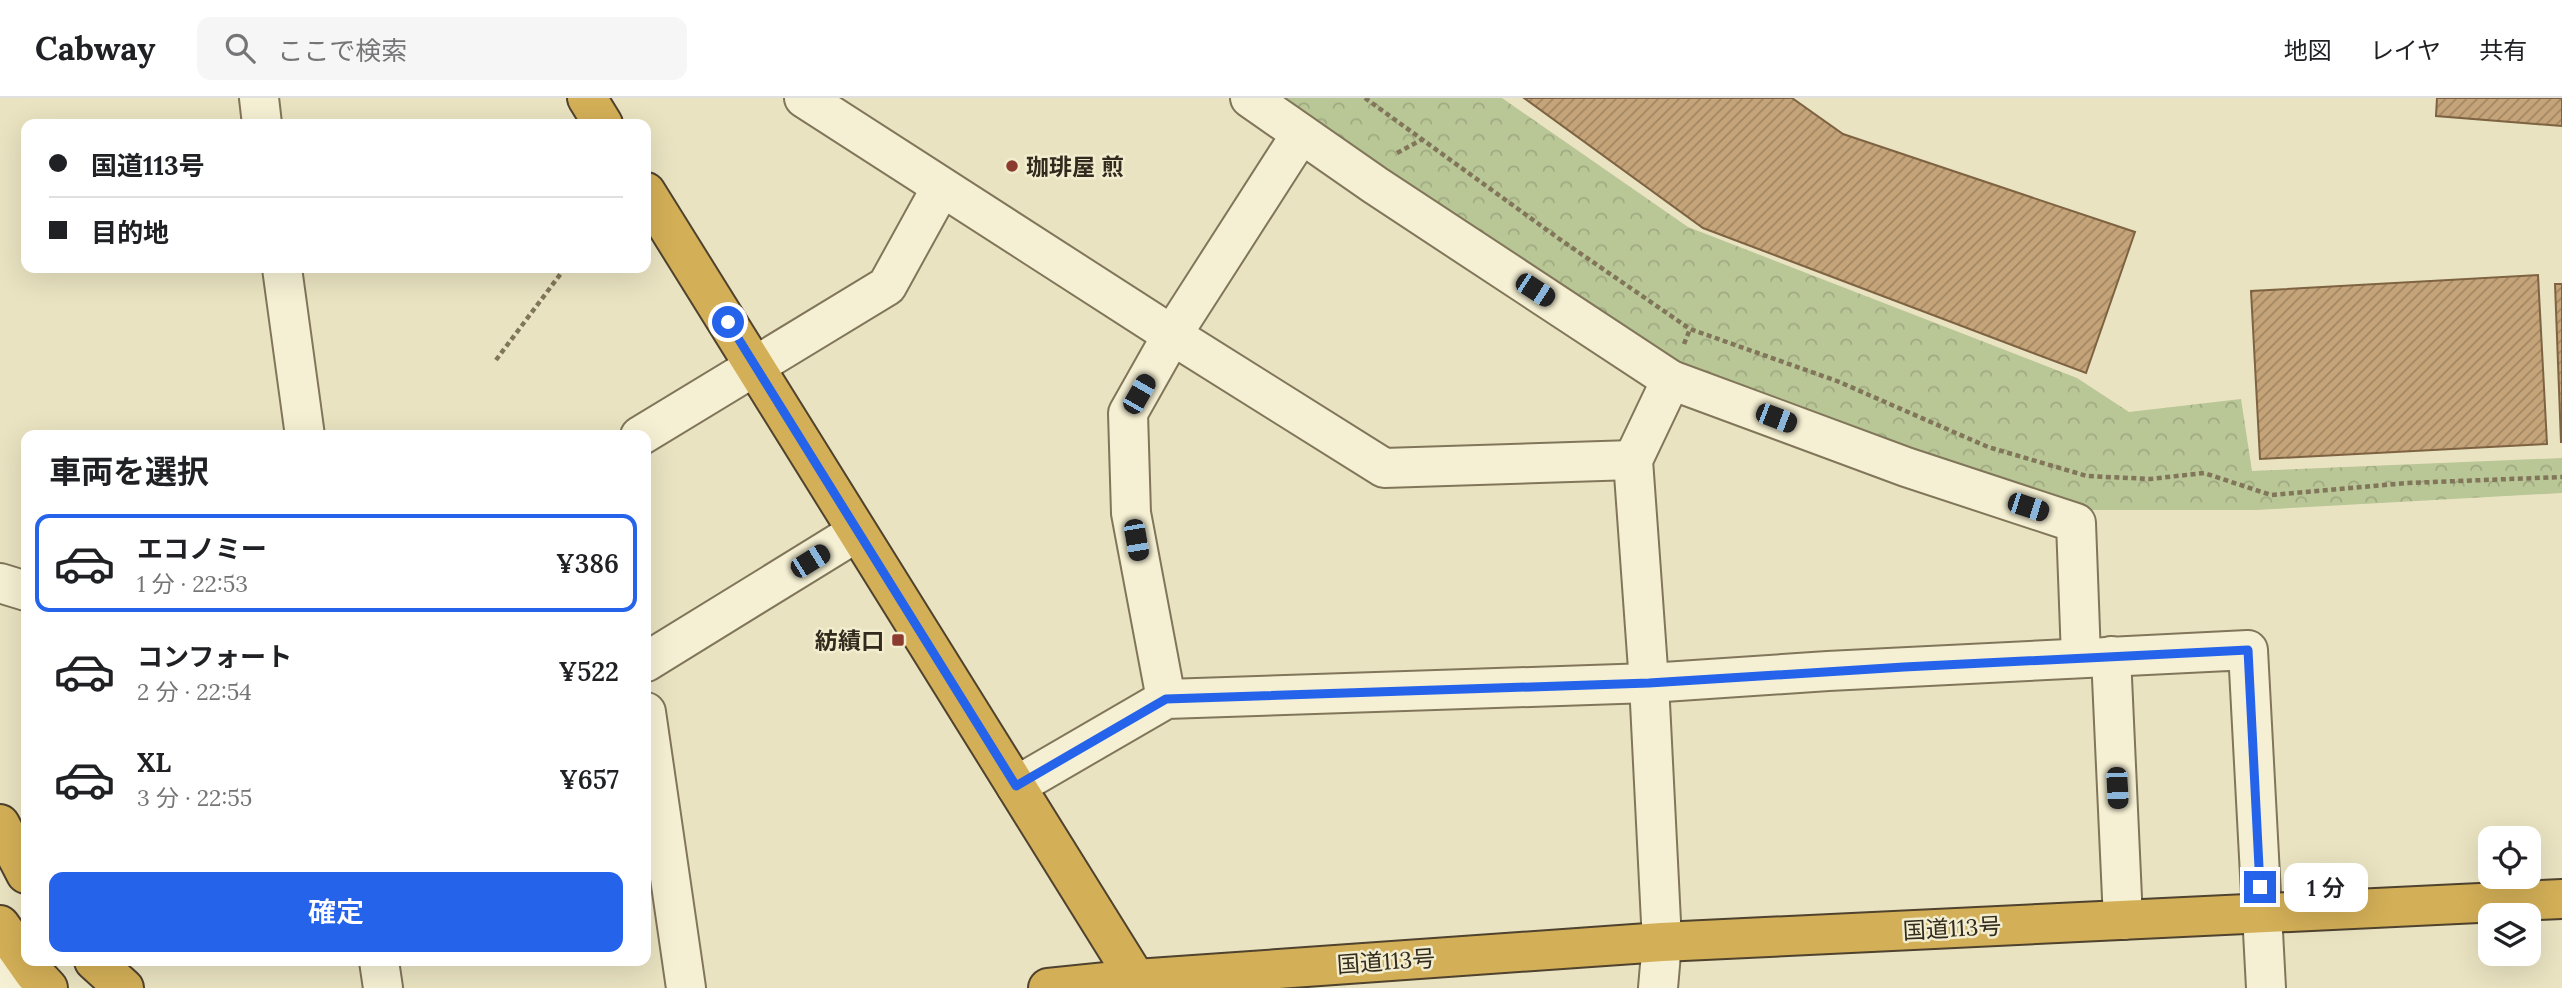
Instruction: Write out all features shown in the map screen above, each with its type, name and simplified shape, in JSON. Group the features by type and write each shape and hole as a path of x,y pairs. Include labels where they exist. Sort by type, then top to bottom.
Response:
{"highway":[{"path":"651,200 1138,983"},
{"path":"3,831 21,865"},
{"name":"国道113号","path":"1048,988 1662,942 2562,899"},
{"path":"0,925 21,955"},
{"path":"29,966 48,988"},
{"path":"100,966 124,988"}],"street":[{"path":"259,98 261,119"},
{"path":"804,98 941,188 1384,468 1633,460"},
{"path":"1250,98 1375,185 1671,380 1906,467 2076,523 2096,657 2123,920"},
{"path":"1166,699 1131,513 1128,413 1172,335 1301,134"},
{"path":"650,430 887,286 941,188"},
{"path":"283,273 304,430"},
{"path":"1658,988 1662,942 1649,683 1633,460 1671,380"},
{"path":"651,659 857,532"},
{"path":"0,583 21,589"},
{"path":"1016,786 1166,699 1649,683 2248,650 2266,988"},
{"path":"651,746 687,988"},
{"path":"0,964 8,988"},
{"path":"380,966 383,988"}],"path":[{"path":"1365,98 1558,238 1690,328 1837,381 1989,447 2087,476 2150,479 2204,473 2271,495 2407,483 2562,477"},
{"path":"496,360 561,273"}],"green space":[{"path":"1277,98 1502,98 1688,227 2077,378 2129,412 2241,399 2252,471 2562,458 2562,493 2256,510 2070,510 1665,366"}],"building":[{"path":"1524,98 1792,98 1843,134 2135,232 2086,373 1703,228"},
{"path":"2437,98 2562,98 2562,126 2436,116"},
{"path":"2538,275 2547,444 2260,459 2251,291"},
{"path":"2555,284 2562,284 2562,442 2561,442"}],"place":[{"name":"珈琲屋 煎","path":"1012,166"},
{"name":"紡績口","path":"898,640"}],"route":[{"path":"728,322 1016,786 1166,699 1649,683 2081,657 2248,650 2260,887"}]}
